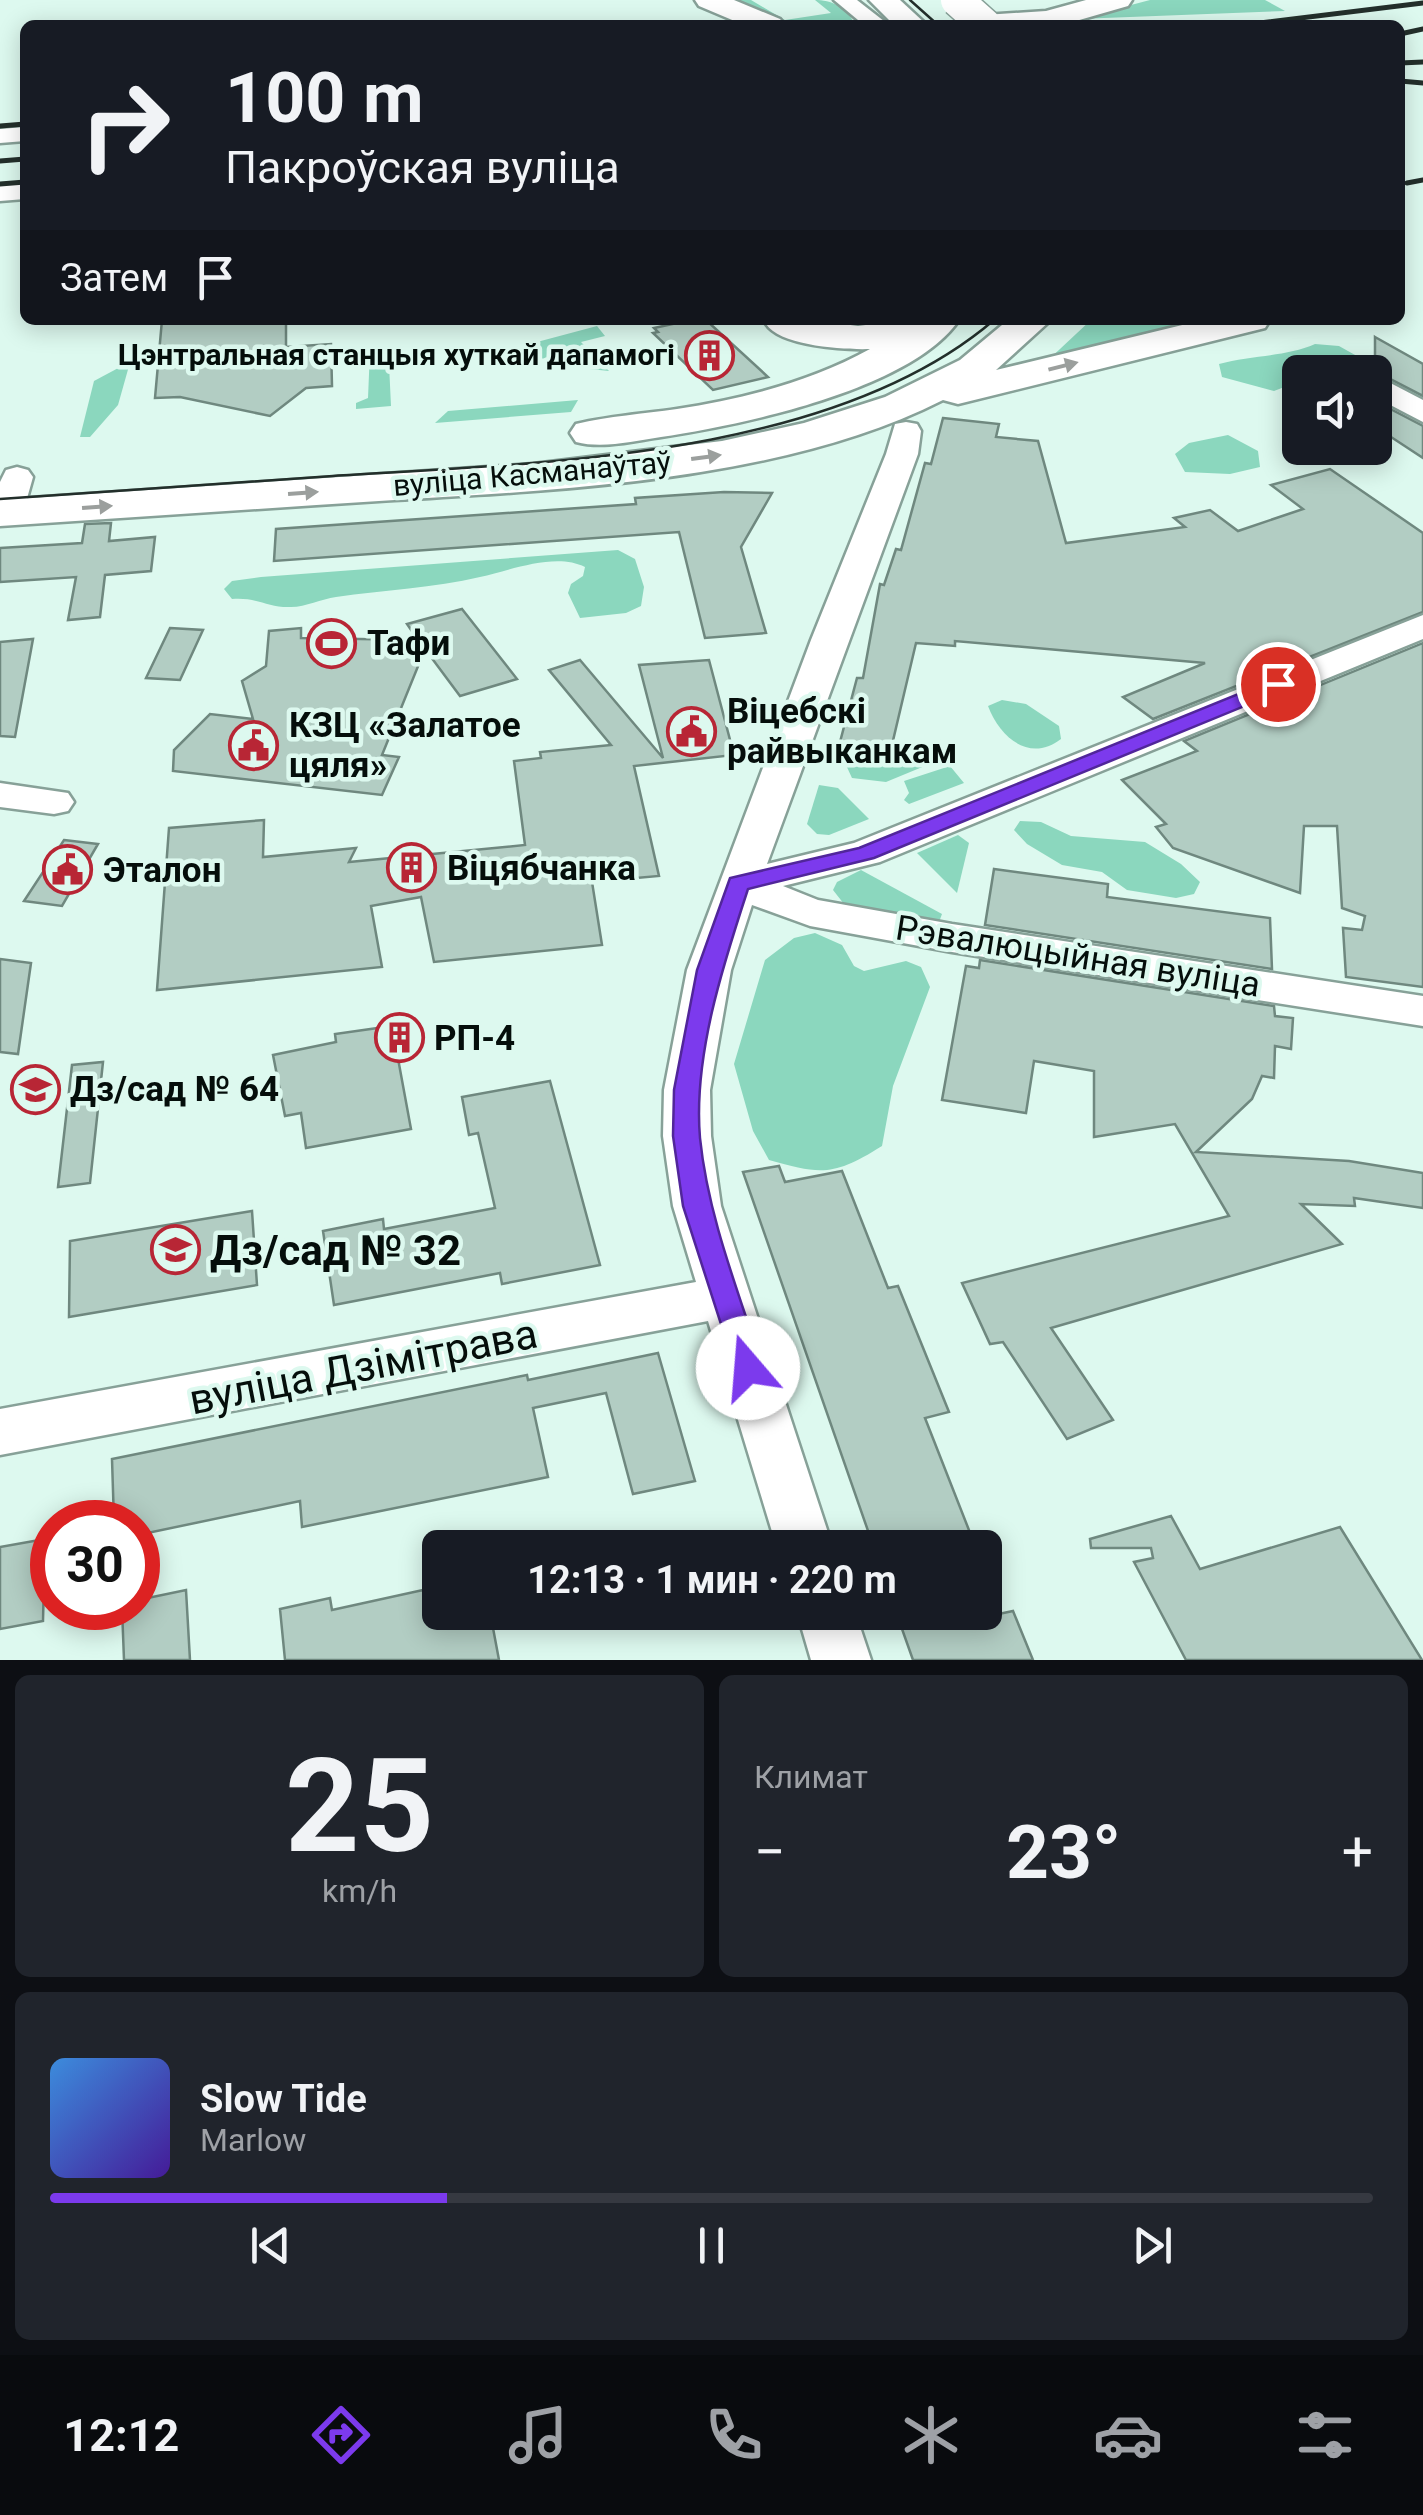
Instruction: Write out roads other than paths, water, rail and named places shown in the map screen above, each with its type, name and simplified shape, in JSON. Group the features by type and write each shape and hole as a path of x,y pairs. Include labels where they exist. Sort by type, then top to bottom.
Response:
{"main road":[{"path":"709,0 758,20"},
{"path":"956,0 977,20"},
{"path":"990,20 1037,0"},
{"path":"1072,0 1116,1"},
{"path":"1047,20 1116,1"},
{"path":"862,3 901,20"},
{"path":"784,325 800,346 810,370 796,393"},
{"path":"790,325 866,352"},
{"name":"вуліца Касманаўтаў","path":"7,496 652,426 796,393 866,352 931,325"},
{"path":"966,382 1026,325"},
{"name":"вуліца Касманаўтаў","path":"7,496 632,467 758,446 899,415 966,382 1228,325"}],"street":[{"path":"1392,394 1423,412"},
{"path":"800,1530 697,1206 690,1167 687,1090 709,970 829,640 902,454 899,415"},
{"path":"738,884 866,853 1423,626"},
{"path":"0,795 54,802"},
{"name":"Рэвалюцыйная вуліца","path":"738,884 810,912 916,932 1423,1011"},
{"name":"вуліца Дзімітрава","path":"0,1432 726,1297"},
{"path":"832,1630 841,1660"}],"tram line":[{"path":"910,0 932,20"},
{"path":"0,499 500,466 679,445 767,427 851,401 927,366 987,325"}],"railway":[{"path":"1284,20 1423,3"},
{"path":"1405,33 1423,29"},
{"path":"1405,63 1423,62"},
{"path":"1405,81 1423,83"},
{"path":"0,126 20,124"},
{"path":"0,161 20,159"},
{"path":"1407,183 1423,180"},
{"path":"0,184 20,182"}],"place":[{"name":"Цэнтральная станцыя хуткай дапамогі","path":"710,355"},
{"name":"Тафи","path":"332,643"},
{"name":"Віцебскі райвыканкам","path":"692,731"},
{"name":"КЗЦ «Залатое цяля»","path":"254,745"},
{"name":"Віцябчанка","path":"412,868"},
{"name":"Эталон","path":"68,870"},
{"name":"РП-4","path":"399,1038"},
{"name":"Дз/сад № 64","path":"35,1089"},
{"name":"Дз/сад № 32","path":"175,1250"}]}
